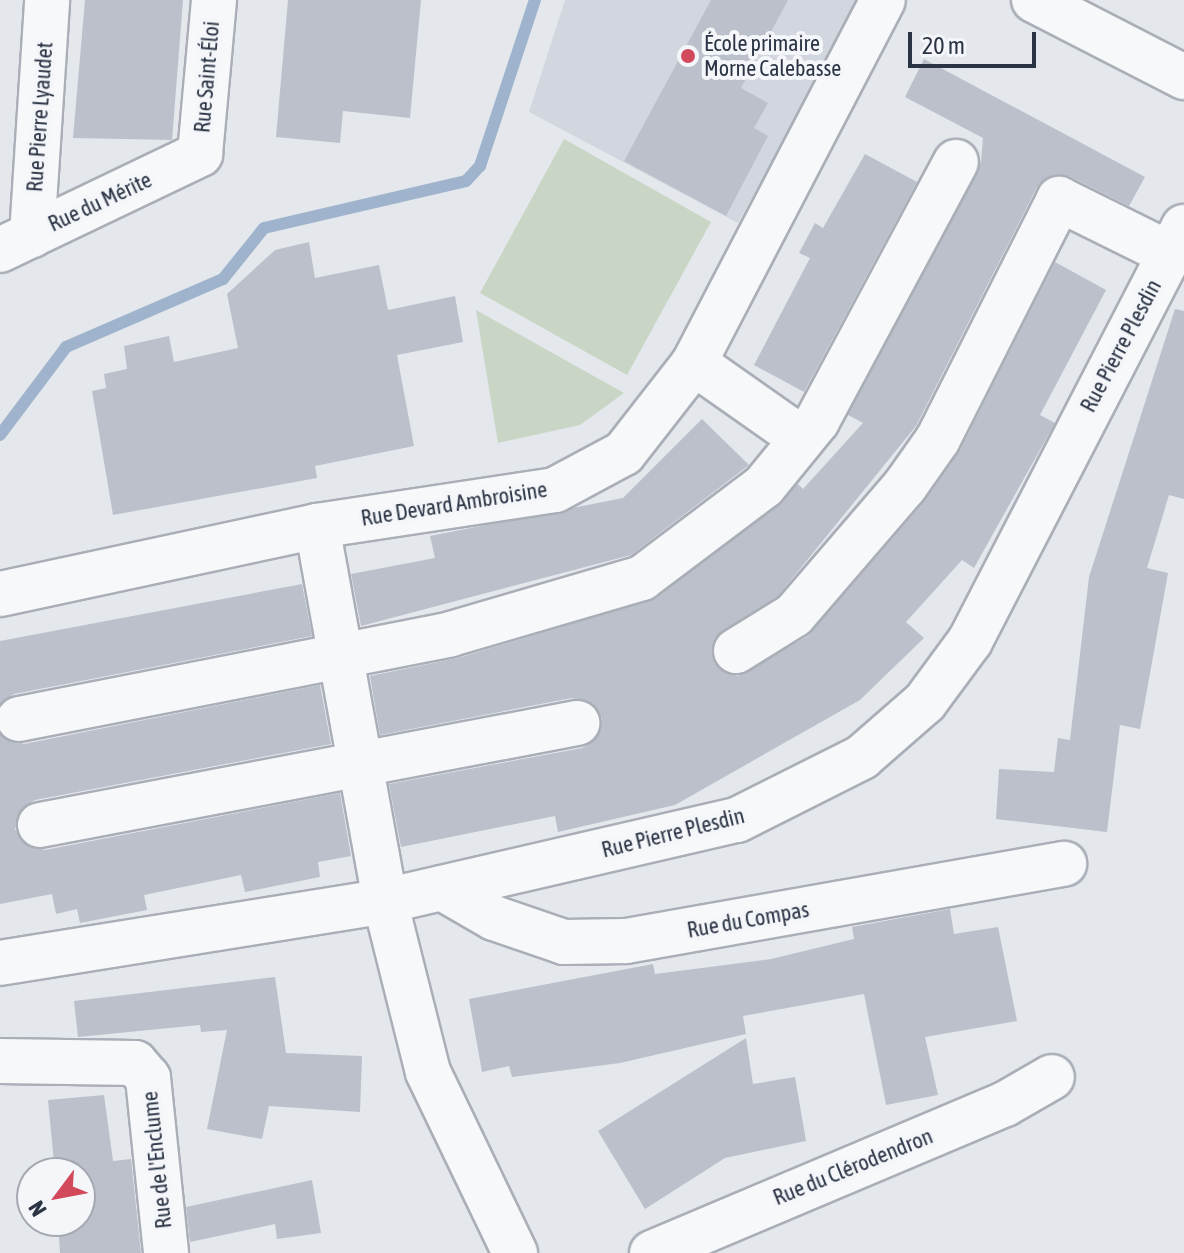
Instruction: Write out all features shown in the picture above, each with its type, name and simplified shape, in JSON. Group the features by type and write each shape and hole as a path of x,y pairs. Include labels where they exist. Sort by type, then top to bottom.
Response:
{"street":[{"name":"Rue Pierre Lyaudet","path":"16,242 47,0"},
{"name":"Rue Saint-Éloi","path":"200,154 214,0"},
{"name":"Rue Devard Ambroisine","path":"0,594 317,526 555,490 624,453 694,363 883,0"},
{"path":"1034,0 1184,77"},
{"name":"Rue du Mérite","path":"16,242 200,154"},
{"path":"19,719 451,634 642,578 764,486 802,439 956,162"},
{"path":"736,651 794,615 905,486 938,439 1059,199 1177,241"},
{"name":"Rue Pierre Plesdin","path":"0,963 385,901 737,820 811,788 883,739 925,702 970,641 1177,241"},
{"path":"694,363 802,439"},
{"path":"317,526 337,658 385,901 428,1072 515,1253"},
{"path":"40,825 577,723"},
{"name":"Rue du Compas","path":"442,888 494,918 564,942 626,941 1064,864"},
{"name":"Rue de l'Enclume","path":"0,1061 135,1063 148,1078 166,1253"},
{"name":"Rue du Clérodendron","path":"652,1253 1005,1104 1052,1077"}],"shaded area":[{"name":"École primaire Morne Calebasse","path":"565,0 860,0 738,223 529,112"}],"green space":[{"path":"564,139 711,222 627,375 480,293"},
{"path":"476,310 624,393 580,425 498,443"}],"building":[{"path":"85,0 183,0 172,140 73,138"},
{"path":"288,0 421,0 410,118 343,111 340,143 276,137"},
{"path":"711,0 788,0 741,88 768,103 754,128 768,136 726,216 624,161"},
{"path":"924,59 1145,177 1129,206 1069,176 1046,178 1037,187 916,426 778,596 714,639 714,663 738,676 808,636 924,502 960,450 1055,262 1106,290 1040,415 1055,423 974,568 962,560 906,622 924,638 860,700 675,805 558,832 555,816 401,847 389,784 582,748 594,741 602,719 595,706 572,698 380,735 370,676 458,658 657,598 798,484 803,489 863,423 848,415 981,162 983,138 905,97"},
{"path":"865,154 917,182 804,392 754,365 810,258 799,253 815,223 823,228"},
{"path":"309,242 315,278 379,265 388,310 455,296 463,342 397,355 414,446 315,466 317,478 113,515 92,391 106,388 104,374 127,369 124,346 169,336 174,362 238,348 227,294 275,250"},
{"path":"1175,309 1184,311 1184,499 1169,495 1147,568 1168,573 1140,729 1120,725 1107,832 996,819 999,769 1054,772 1058,738 1070,740 1089,577"},
{"path":"702,419 749,465 631,555 361,626 351,574 435,558 430,536 623,498"},
{"path":"302,584 312,636 14,694 0,704 0,641"},
{"path":"320,685 331,744 35,800 23,807 15,829 22,842 45,850 340,793 351,856 318,862 320,877 245,892 241,875 144,895 147,910 80,923 77,909 56,914 52,894 0,904 0,735 24,744"},
{"path":"950,909 954,934 998,927 1017,1021 925,1037 938,1095 886,1105 864,994 743,1016 746,1034 620,1063 512,1077 509,1066 482,1072 469,999 653,964 655,974 771,959 854,939 852,927"},
{"path":"275,977 286,1053 362,1056 360,1112 269,1106 262,1139 207,1129 227,1030 201,1032 200,1025 78,1037 74,1001"},
{"path":"746,1038 753,1084 795,1077 806,1141 725,1158 645,1209 598,1131"},
{"path":"104,1095 113,1161 131,1159 141,1253 60,1253 59,1237 96,1237 96,1157 53,1157 48,1100"},
{"path":"312,1180 321,1233 277,1239 275,1224 190,1242 186,1207"}],"waterway":[{"path":"0,435 66,347 223,279 264,228 466,181 480,166 535,0"}],"place":[{"name":"École primaire Morne Calebasse","path":"688,56"}]}
